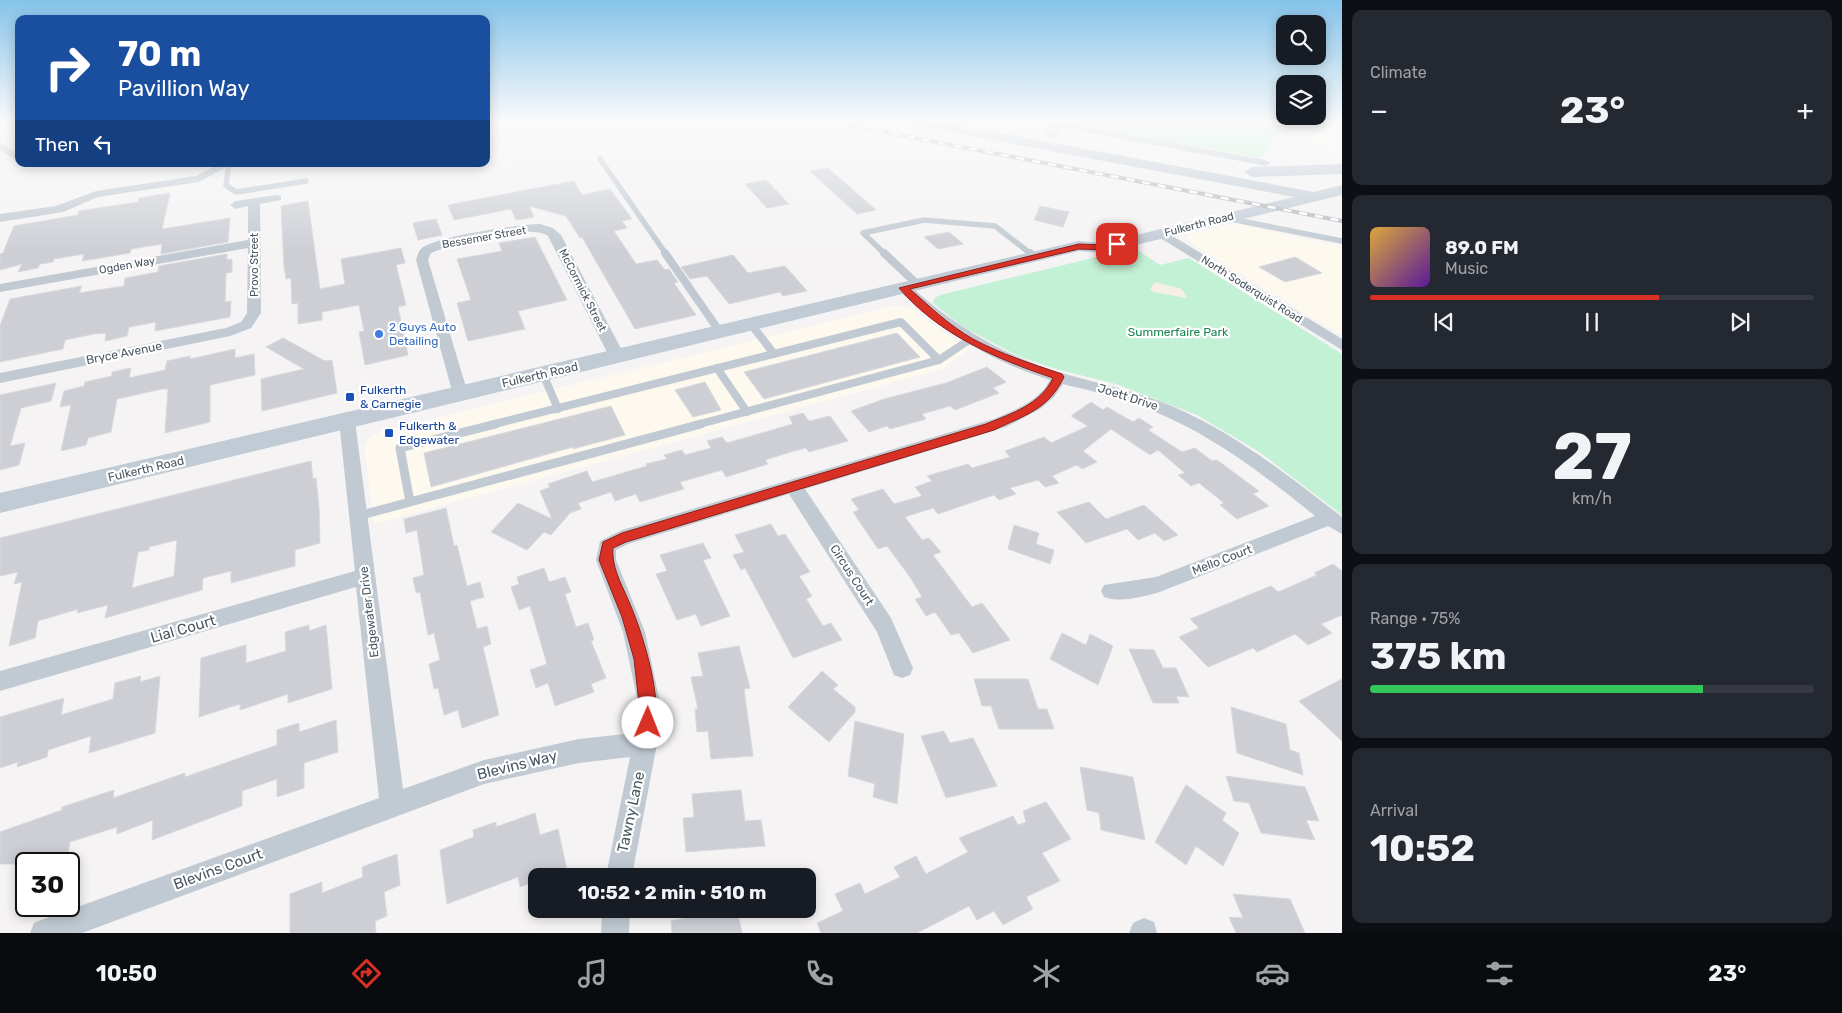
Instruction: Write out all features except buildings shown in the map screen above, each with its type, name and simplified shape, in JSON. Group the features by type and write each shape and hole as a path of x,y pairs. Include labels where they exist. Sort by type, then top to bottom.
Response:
{"street":[{"name":"Fulkerth Road","path":"1120,165 1204,181 1226,189 1235,197 1278,189"},
{"path":"1146,165 1278,189 1342,190"},
{"path":"1246,165 1259,167 1342,169"},
{"path":"0,218 60,208 96,194 198,179 222,167"},
{"path":"1259,167 1342,200"},
{"path":"1313,189 1342,175"},
{"name":"Fulkerth Road","path":"0,503 1079,246 1103,248 1160,225 1223,218 1313,189"},
{"path":"236,205 277,198"},
{"name":"Provo Street","path":"246,325 254,313 254,202"},
{"name":"North Soderquist Road","path":"1160,225 1342,345"},
{"name":"Bessemer Street","path":"460,394 422,260 426,251 441,244 527,228 544,228"},
{"name":"McCormick Street","path":"544,228 554,235 617,356"},
{"name":"Ogden Way","path":"0,288 254,243"},
{"name":"Joett Drive","path":"911,286 931,313 969,340 1007,359 1059,377 1144,400 1199,425 1249,456 1336,523"},
{"name":"Bryce Avenue","path":"0,378 230,332 246,325"},
{"path":"794,487 1000,423 1042,402 1052,392 1059,377"},
{"name":"Edgewater Drive","path":"347,421 392,804"},
{"name":"Tawny Lane","path":"621,868 645,744 648,710 644,673 634,632 606,560 608,546 622,538 794,487"},
{"name":"Circus Court","path":"794,487 884,625 895,647 902,668"},
{"name":"Mello Court","path":"1112,591 1136,590 1157,585 1336,523"},
{"name":"Lial Court","path":"0,682 365,576"},
{"name":"Blevins Way","path":"392,804 459,780 531,760 600,747 645,744"},
{"name":"Blevins Court","path":"44,933 392,804"},
{"path":"615,933 616,918"}],"lane":[{"path":"604,165 720,332"},
{"path":"228,167 226,185 236,192 306,181"},
{"path":"1223,218 1342,241"},
{"path":"911,286 863,233 924,220 995,226 1035,257"},
{"path":"410,502 400,448 900,322 939,360"},
{"path":"751,324 774,354"},
{"path":"358,516 939,360 969,340"},
{"path":"718,368 747,412"},
{"path":"543,374 558,409"}],"shaded area":[{"path":"1232,223 1342,246 1342,336 1195,246 1186,238 1191,234"},
{"path":"893,306 912,308 941,331 970,349 943,369 374,524 364,446 369,438 379,432"}],"green space":[{"name":"Summerfaire Park","path":"1134,248 1160,265 1189,258 1342,354 1342,515 1261,453 1197,415 1116,384 1056,369 1018,356 963,327 933,303 935,298 940,295"}],"sand":[{"path":"1155,282 1182,289 1187,298 1153,292 1150,289"}],"railway":[{"path":"1052,165 1342,221"}],"place":[{"name":"2 Guys Auto Detailing","path":"379,334"},
{"name":"Fulkerth & Carnegie","path":"350,397"},
{"name":"Fulkerth & Edgewater","path":"389,433"}],"route":[{"path":"648,723 648,698 638,645 606,560 605,553 608,546 622,538 990,427 1036,406 1052,392 1059,377 1007,359 969,340 931,313 904,288 1079,246 1103,248 1117,244"}]}
